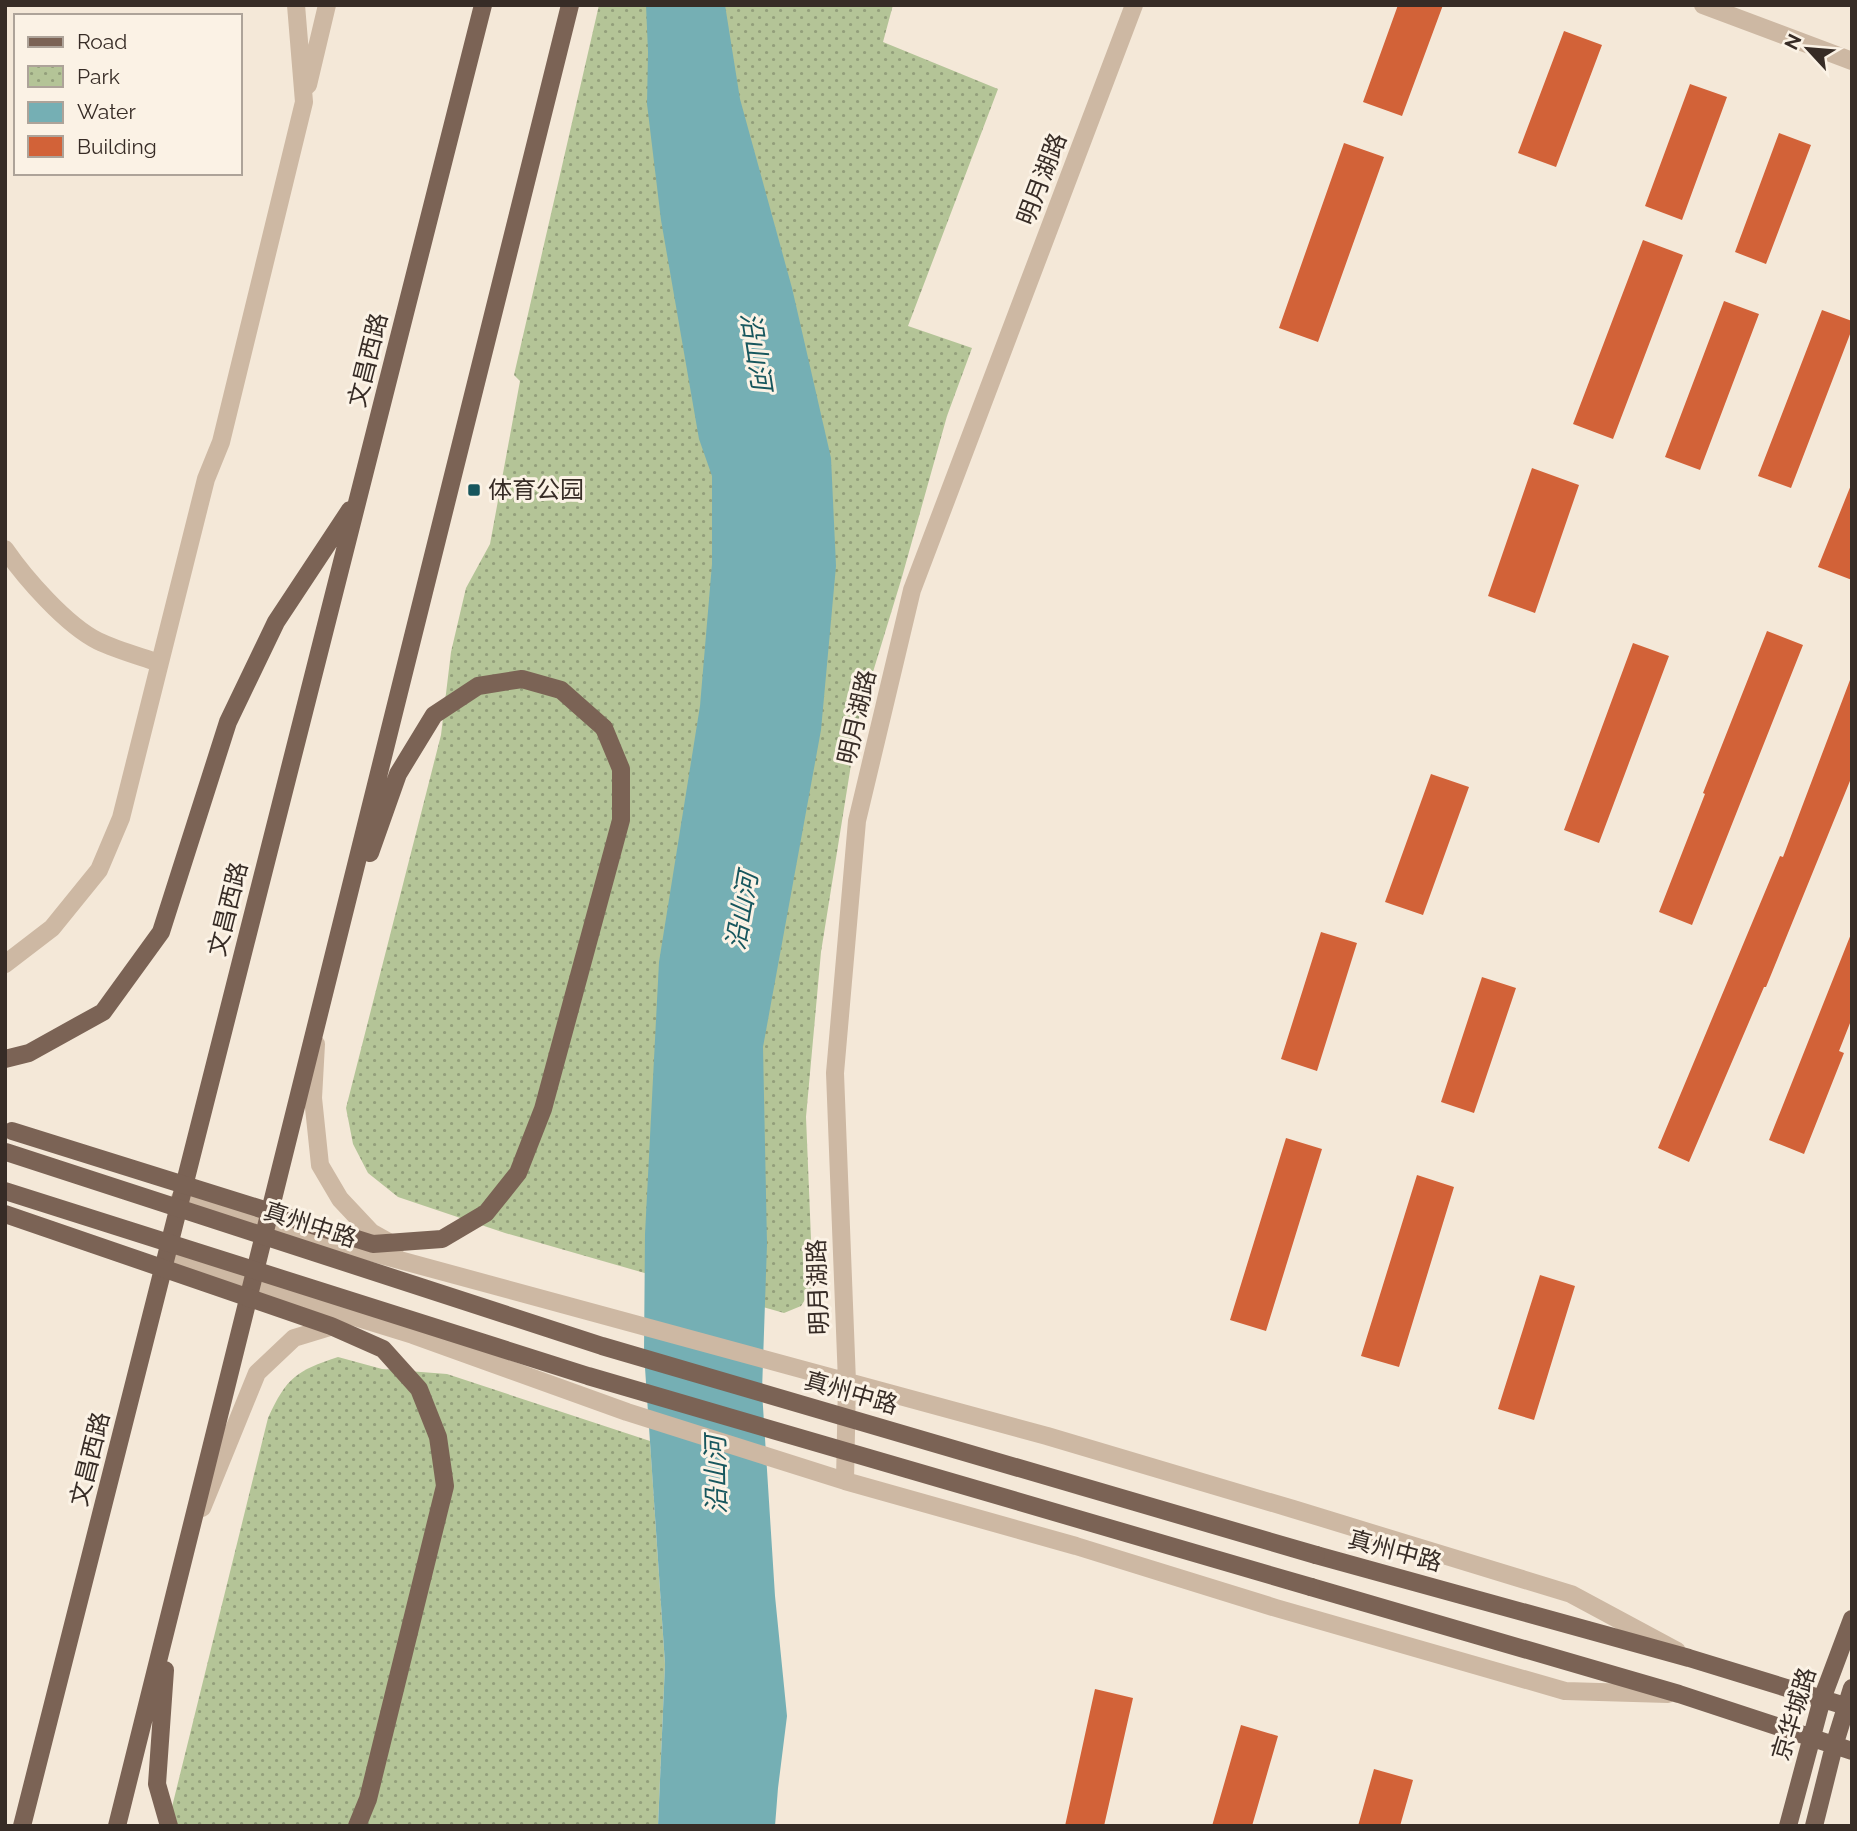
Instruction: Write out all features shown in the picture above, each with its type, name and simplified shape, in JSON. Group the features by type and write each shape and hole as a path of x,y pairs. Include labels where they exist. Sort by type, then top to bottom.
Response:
{"main road":[{"name":"文昌西路","path":"22,1826 483,5"},
{"path":"117,1826 570,5"},
{"path":"5,1059 29,1053 103,1012 161,932 228,722 276,622 358,499"},
{"path":"9,1131 373,1244 442,1239 486,1213 518,1173 543,1110 621,821 621,769 604,728 561,691 522,680 478,686 434,715 398,774 337,945"},
{"name":"真州中路","path":"6,1152 602,1346 1316,1555 1689,1658 1848,1707"},
{"path":"5,1191 588,1376 1679,1694 1852,1751"},
{"path":"5,1214 331,1326 383,1349 419,1389 438,1437 445,1486 368,1799 357,1826"},
{"name":"京华城路","path":"1788,1826 1822,1699 1852,1619"},
{"path":"167,1629 157,1784 169,1826"},
{"name":"京华城路","path":"1814,1826 1852,1688"}],"street":[{"path":"296,5 304,102"},
{"path":"5,964 52,928 99,870 121,818 206,479 221,442 327,5"},
{"name":"明月湖路","path":"845,1481 847,1382 835,1073 857,821 912,590 1134,5"},
{"path":"1703,5 1852,61"},
{"path":"5,549 21,572 71,622 97,640 159,663"},
{"path":"317,1023 313,1098 320,1165 340,1199 371,1232 439,1269"},
{"name":"真州中路","path":"180,1198 1047,1436 1571,1594 1689,1658"},
{"path":"167,1255 251,1285 412,1335 627,1412 845,1481 1076,1546 1276,1608 1565,1691 1679,1694"},
{"path":"186,1550 257,1373 294,1338 340,1324 412,1335"}],"green space":[{"path":"599,5 893,5 883,42 998,89 908,326 972,348 947,416 858,721 821,952 806,1117 813,1287 801,1306 784,1313 505,1233 398,1197 368,1173 353,1144 346,1108 441,735 451,652 466,588 490,544 520,381 514,375"},
{"path":"338,1357 382,1369 447,1374 650,1441 665,1664 658,1826 162,1826 171,1811 268,1418 281,1393 294,1377"}],"water":[{"name":"沿山河","path":"646,5 725,5 740,99 792,288 831,458 836,566 821,730 763,1047 767,1244 762,1391 775,1596 787,1716 775,1826 658,1826 665,1664 644,1353 645,1234 659,962 700,706 712,564 712,476 699,439 661,220 647,104"}],"building":[{"path":"1398,5 1443,5 1402,116 1363,102"},
{"path":"1564,31 1602,45 1556,167 1518,153"},
{"path":"1690,84 1727,97 1682,220 1645,206"},
{"path":"1779,133 1811,145 1766,264 1735,252"},
{"path":"1344,143 1384,157 1318,342 1279,328"},
{"path":"1643,240 1683,255 1613,439 1573,424"},
{"path":"1724,301 1759,314 1700,470 1665,457"},
{"path":"1822,310 1852,321 1852,329 1791,488 1758,476"},
{"path":"1532,468 1579,485 1535,613 1488,596"},
{"path":"1852,486 1852,580 1818,567"},
{"path":"1767,631 1803,645 1692,925 1659,912"},
{"path":"1633,643 1669,656 1599,843 1564,830"},
{"path":"1850,680 1852,776 1766,987 1689,1162 1658,1148 1780,856 1783,857"},
{"path":"1431,774 1469,787 1423,915 1385,902"},
{"path":"1321,932 1357,943 1317,1071 1281,1059"},
{"path":"1851,934 1852,1018 1839,1051 1844,1053 1804,1154 1769,1140"},
{"path":"1482,977 1516,988 1474,1113 1441,1102"},
{"path":"1286,1138 1322,1149 1266,1331 1230,1320"},
{"path":"1417,1175 1454,1187 1399,1367 1361,1356"},
{"path":"1540,1275 1575,1286 1534,1420 1498,1409"},
{"path":"1095,1689 1133,1698 1104,1826 1065,1826"},
{"path":"1241,1725 1278,1736 1252,1826 1212,1826"},
{"path":"1374,1769 1413,1780 1400,1826 1358,1826"}],"place":[{"name":"体育公园","path":"474,490"}]}
